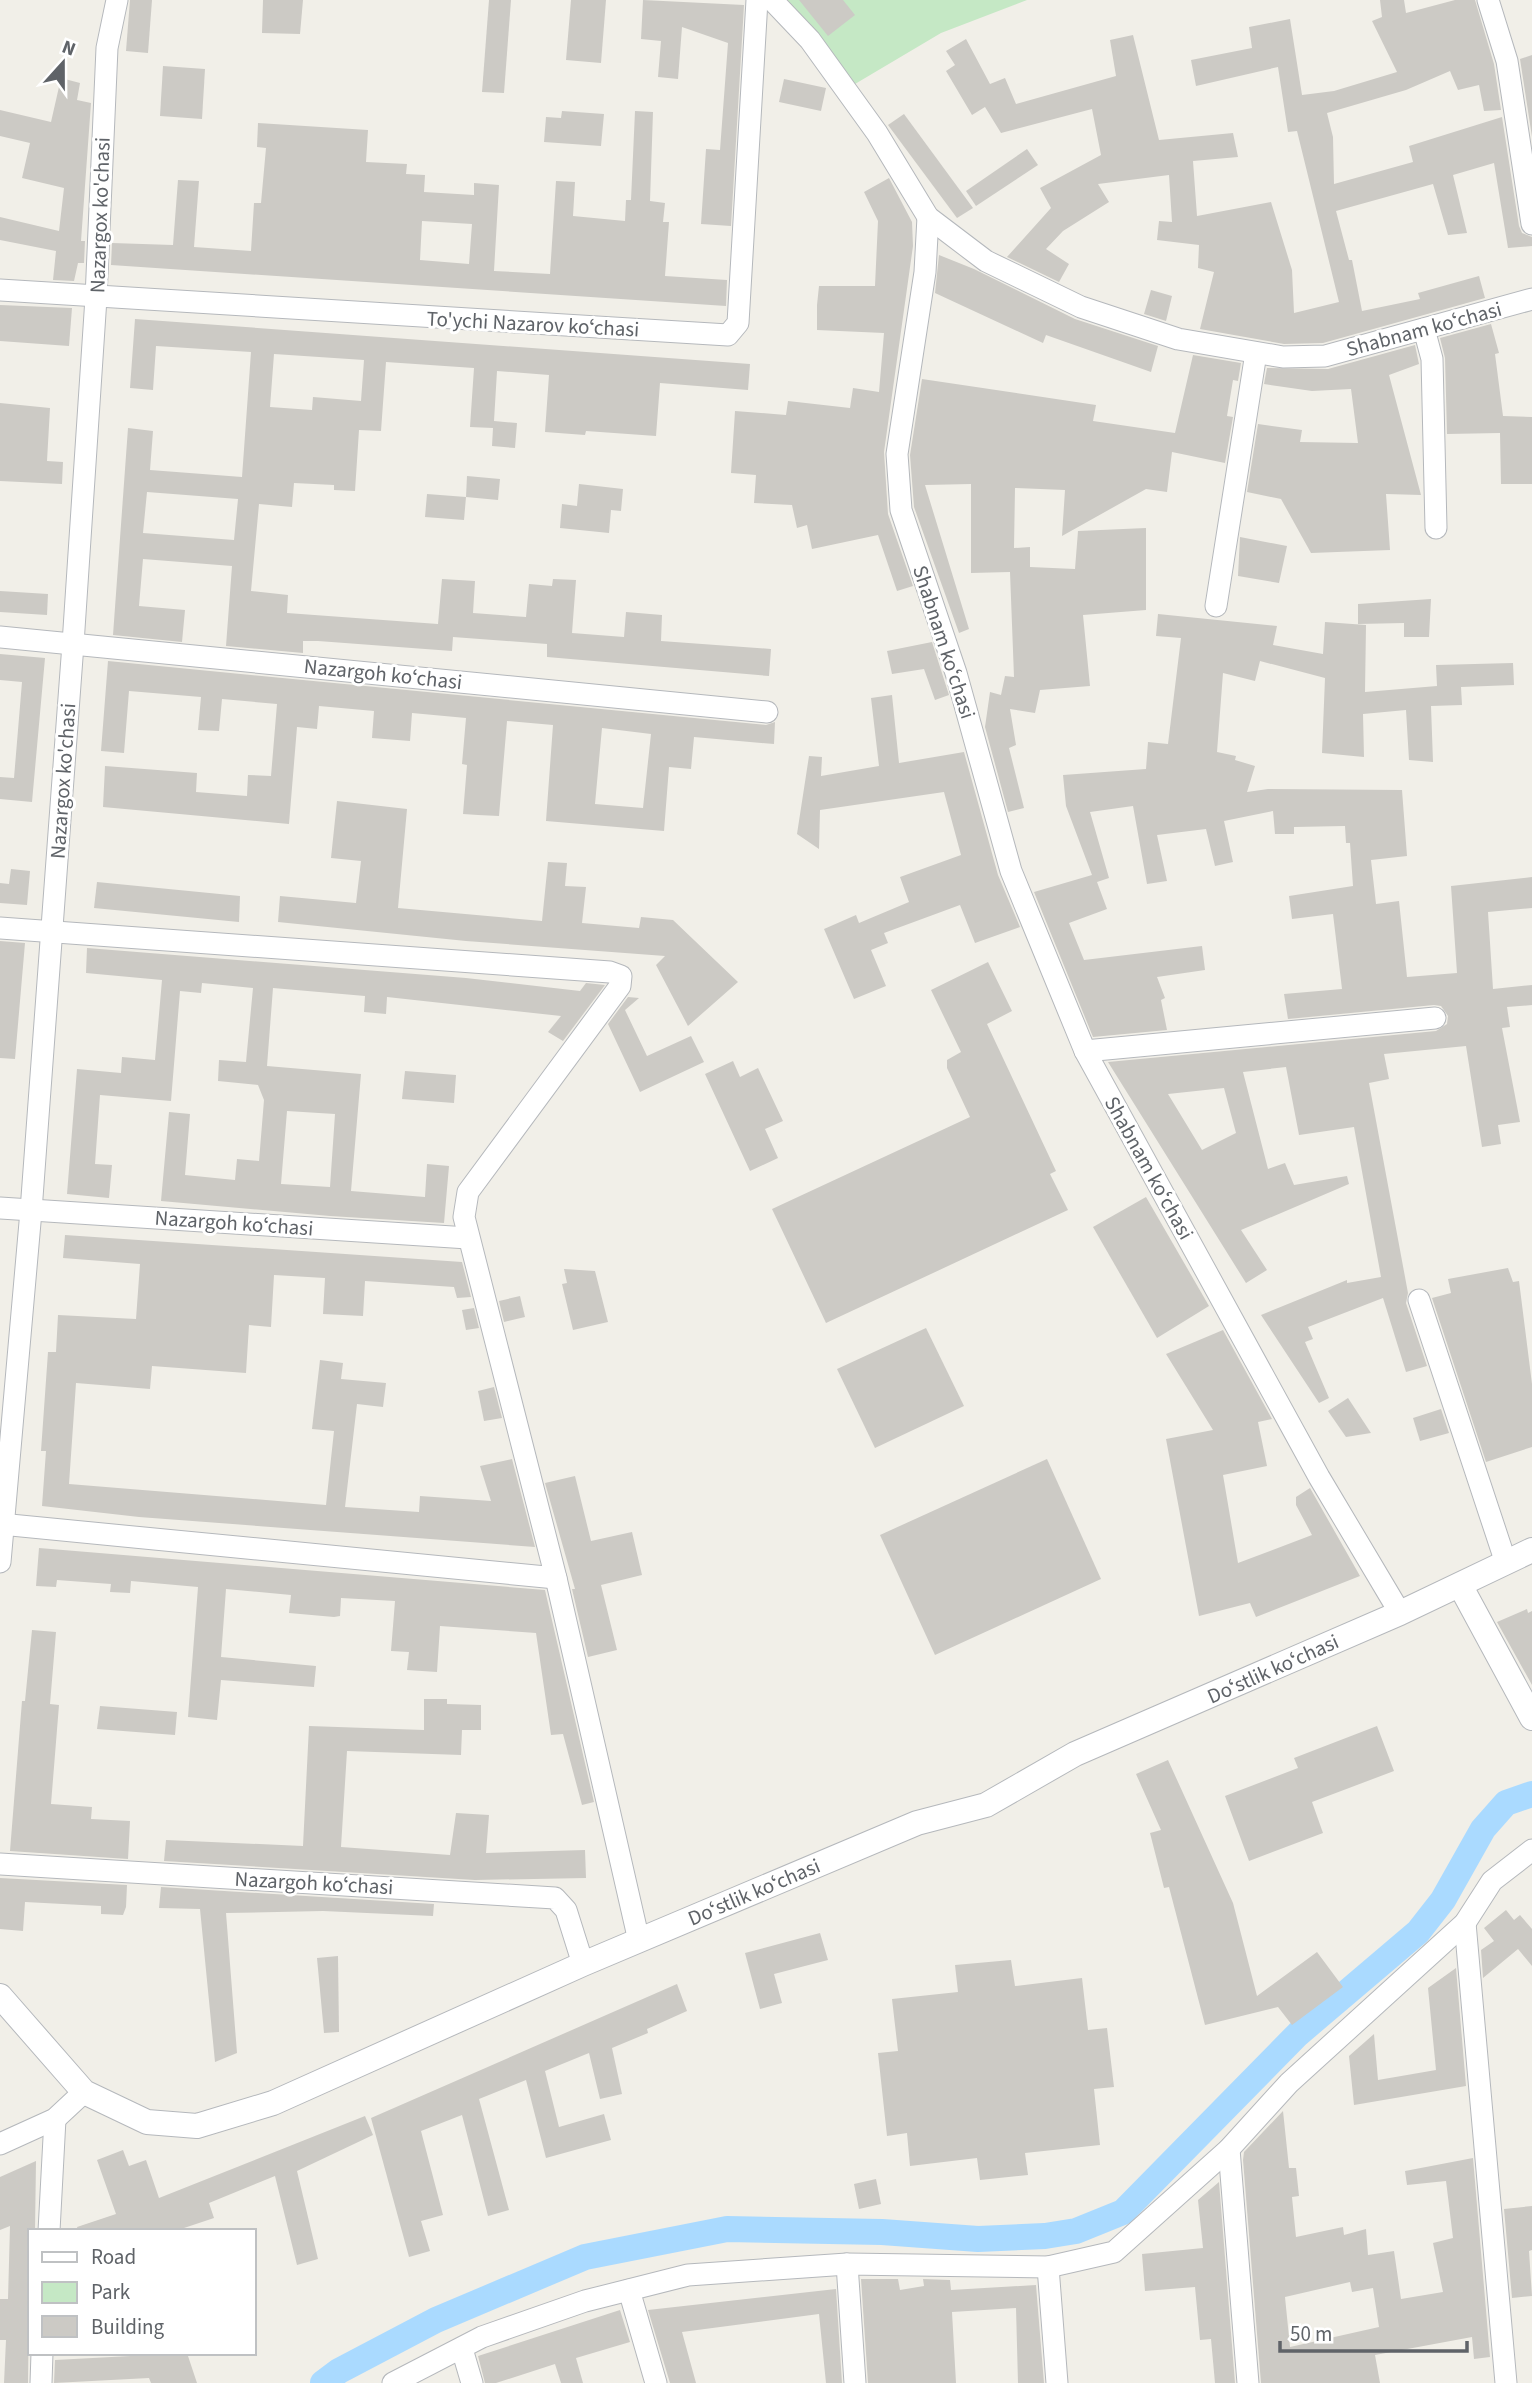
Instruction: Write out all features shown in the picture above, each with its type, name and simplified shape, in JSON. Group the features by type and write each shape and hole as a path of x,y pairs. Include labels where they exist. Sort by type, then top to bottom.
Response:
{"street":[{"name":"Nazargox ko'chasi","path":"0,1562 31,1211 73,644 96,298 107,48 117,0"},
{"name":"To'ychi Nazarov koʻchasi","path":"0,290 728,335 737,323 757,0"},
{"path":"772,0 810,40 877,133 928,217"},
{"path":"1488,0 1507,61 1532,224"},
{"name":"Shabnam koʻchasi","path":"928,217 986,261 1081,307 1178,339 1283,357 1325,356 1532,299"},
{"name":"Shabnam koʻchasi","path":"928,217 925,272 897,454 901,510 956,673 1011,871 1084,1051 1319,1477 1400,1614"},
{"path":"1424,329 1432,359 1436,528"},
{"path":"1216,606 1256,353"},
{"name":"Nazargoh koʻchasi","path":"0,638 767,712"},
{"path":"0,928 610,972 621,976 620,986 468,1192 464,1217 556,1578 639,1941"},
{"path":"1084,1051 1435,1018"},
{"name":"Nazargoh koʻchasi","path":"0,1208 468,1238"},
{"path":"1419,1300 1506,1563"},
{"path":"2,1524 556,1578"},
{"name":"Doʻstlik koʻchasi","path":"0,1996 84,2092 147,2122 197,2126 273,2104 583,1964 917,1823 986,1805 1075,1754 1400,1614 1532,1550"},
{"path":"1460,1585 1532,1718"},
{"path":"393,2383 482,2337 585,2301 688,2276 847,2264 1048,2267 1114,2252 1229,2149 1289,2083 1465,1923 1492,1881 1532,1850"},
{"name":"Nazargoh koʻchasi","path":"0,1864 555,1898 566,1910 583,1964"},
{"path":"1465,1923 1506,2383"},
{"path":"0,2144 55,2119 84,2092"},
{"path":"49,2229 55,2119"},
{"path":"1229,2149 1248,2383"},
{"path":"847,2264 855,2383"},
{"path":"1048,2267 1057,2383"},
{"path":"629,2290 656,2383"},
{"path":"462,2349 472,2383"},
{"path":"41,2383 42,2355"}],"green space":[{"path":"787,0 1027,0 941,33 855,84"}],"building":[{"path":"130,0 152,0 148,53 126,51"},
{"path":"263,0 303,0 300,34 262,33"},
{"path":"489,0 511,0 504,93 482,92"},
{"path":"571,0 606,0 601,63 566,60"},
{"path":"643,0 744,5 731,226 701,224 706,149 720,150 728,43 682,27 678,79 658,77 661,41 641,39"},
{"path":"799,0 843,0 855,15 828,36"},
{"path":"1380,0 1404,0 1406,13 1455,0 1475,0 1494,64 1501,110 1484,111 1479,85 1458,90 1450,71 1406,90 1327,113 1333,137 1334,184 1413,162 1409,146 1502,117 1519,226 1522,233 1532,237 1532,246 1508,248 1494,163 1453,175 1467,233 1448,235 1433,184 1336,211 1349,260 1352,260 1362,311 1420,299 1418,293 1479,276 1485,298 1323,343 1284,344 1200,329 1214,272 1198,268 1199,245 1157,240 1159,221 1172,222 1169,175 1098,184 1109,202 1063,231 1046,249 1069,264 1059,282 1007,257 1051,208 1040,188 1101,155 1092,109 1001,133 985,107 972,115 946,71 955,65 946,51 966,39 990,84 1005,78 1016,104 1116,76 1110,40 1133,35 1159,140 1233,133 1238,157 1193,161 1197,216 1271,202 1292,270 1294,313 1339,302 1297,131 1288,132 1278,67 1196,86 1191,60 1252,48 1249,27 1290,19 1302,95 1334,91 1397,72 1372,21 1382,17"},
{"path":"1532,55 1532,137 1520,59"},
{"path":"163,66 205,69 202,119 160,116"},
{"path":"61,78 80,83 77,100 91,103 81,241 85,241 84,263 78,263 74,281 53,280 56,251 0,240 0,217 59,231 64,188 22,178 30,143 0,136 0,110 51,122"},
{"path":"784,79 826,88 821,111 779,102"},
{"path":"562,111 604,114 601,146 544,142 546,117 561,118"},
{"path":"635,111 653,112 650,201 665,203 663,222 669,222 665,276 727,280 726,306 111,265 112,243 173,245 178,180 199,181 194,247 251,251 254,203 261,203 266,148 257,147 258,123 368,130 366,162 407,164 406,174 425,175 424,192 474,195 474,183 499,185 494,271 550,274 556,181 575,182 573,216 625,221 626,200 631,200","holes":["422,221 472,224 469,264 420,260"]},
{"path":"904,114 973,208 957,218 888,125"},
{"path":"1027,149 1038,165 976,206 966,191"},
{"path":"889,178 912,222 913,246 884,452 888,514 913,586 897,591 878,535 812,549 807,525 797,528 792,505 754,503 756,475 731,473 735,411 786,415 788,401 850,408 853,388 879,392 884,333 817,330 817,305 819,286 875,286 878,221 864,192"},
{"path":"939,255 974,269 1075,319 1158,346 1151,372 1046,335 1043,343 935,293"},
{"path":"1151,290 1172,296 1166,321 1144,314"},
{"path":"0,305 72,308 69,346 0,341"},
{"path":"135,319 750,364 748,390 660,383 656,436 586,431 585,435 545,432 549,375 497,371 494,421 517,423 515,448 492,446 493,428 470,427 474,368 386,362 381,431 359,430 355,491 334,490 334,485 294,483 292,507 259,504 251,591 288,595 287,613 438,624 442,579 475,581 473,613 526,617 529,584 552,586 553,579 576,580 572,633 624,637 626,612 662,615 661,641 771,649 769,676 547,657 547,644 453,637 452,651 318,641 303,641 303,653 226,646 232,566 143,559 139,606 185,610 182,642 113,635 128,428 153,431 150,470 242,477 251,352 156,346 153,390 130,388","holes":["274,354 364,360 361,401 313,397 312,410 270,407","147,492 238,499 234,540 143,533"]},
{"path":"1491,324 1499,353 1495,354 1503,416 1532,417 1532,484 1501,484 1500,433 1447,434 1445,358 1440,338"},
{"path":"1415,345 1419,364 1389,375 1421,495 1386,494 1390,550 1311,553 1281,499 1247,492 1258,424 1302,430 1300,442 1358,443 1351,389 1312,391 1264,384 1267,368 1328,369"},
{"path":"1193,355 1241,363 1238,381 1233,380 1227,416 1233,417 1225,463 1172,452 1167,492 1146,489 1062,536 1065,490 1015,488 1014,548 1030,547 1030,567 1075,569 1078,531 1146,528 1146,610 1083,615 1090,686 1040,690 1035,713 1010,709 1016,745 1009,748 1024,808 1008,812 985,727 990,692 1001,695 1005,676 1014,677 1010,572 971,573 971,484 925,485 969,629 959,633 914,507 910,455 922,379 1096,405 1093,421 1175,433"},
{"path":"0,403 50,408 47,461 63,462 62,484 0,481"},
{"path":"467,476 500,479 498,500 466,497"},
{"path":"579,484 623,489 621,511 611,510 609,533 560,528 562,504 577,506"},
{"path":"427,494 466,497 464,520 425,517"},
{"path":"1240,537 1287,546 1279,583 1238,576"},
{"path":"0,591 48,594 47,615 0,612"},
{"path":"1431,599 1429,637 1404,637 1404,623 1358,624 1358,604"},
{"path":"1158,614 1277,626 1273,645 1323,654 1325,622 1366,625 1365,692 1437,686 1436,665 1513,663 1514,685 1461,687 1462,705 1431,706 1433,762 1409,760 1406,710 1363,714 1364,757 1322,753 1325,678 1260,661 1255,681 1223,673 1217,752 1236,756 1235,760 1255,766 1247,792 1268,789 1402,790 1407,856 1371,860 1376,904 1399,901 1407,977 1457,973 1451,886 1532,877 1532,908 1488,912 1493,989 1532,985 1532,1005 1507,1007 1510,1027 1502,1028 1520,1122 1498,1125 1501,1144 1482,1147 1466,1046 1384,1054 1389,1079 1369,1083 1408,1293 1406,1303 1427,1366 1406,1372 1383,1298 1308,1327 1313,1339 1305,1342 1329,1398 1319,1403 1261,1315 1347,1280 1347,1283 1381,1277 1354,1127 1299,1135 1286,1067 1243,1072 1268,1169 1285,1163 1294,1185 1347,1176 1349,1184 1241,1230 1267,1270 1246,1283 1108,1062 1436,1031 1447,1024 1448,1016 1441,1006 1434,1005 1288,1019 1284,994 1342,989 1333,914 1292,919 1289,896 1353,886 1350,843 1346,843 1345,826 1294,827 1294,834 1275,834 1273,811 1224,821 1233,862 1215,866 1206,829 1157,835 1167,881 1147,884 1133,806 1090,812 1109,878 1097,882 1107,909 1069,923 1084,960 1202,946 1205,970 1157,977 1165,998 1161,1000 1167,1030 1093,1037 1034,892 1092,875 1066,806 1063,775 1146,769 1148,742 1168,744 1181,638 1156,636","holes":["1224,1088 1236,1133 1202,1150 1168,1094"]},
{"path":"932,642 949,695 935,700 924,669 892,674 887,651"},
{"path":"0,654 45,658 32,802 0,799 0,777 14,778 22,682 0,680"},
{"path":"108,661 766,725 775,722 774,744 694,737 691,769 669,767 664,831 546,821 553,725 507,721 499,816 463,814 467,765 462,764 466,718 412,713 410,741 372,738 374,711 319,706 317,729 297,727 289,824 103,807 105,766 197,773 196,792 247,796 248,775 271,776 277,704 222,699 219,731 198,730 201,697 129,691 124,753 101,751","holes":["602,728 651,734 643,808 595,804"]},
{"path":"892,695 899,763 964,752 998,875 1020,927 975,943 960,905 884,933 888,943 871,950 886,986 854,999 824,929 856,915 859,923 909,902 900,877 961,855 944,792 820,810 819,849 797,834 809,756 822,757 821,776 879,766 871,698"},
{"path":"337,801 407,809 398,908 542,921 548,862 567,863 565,886 586,887 582,923 639,928 641,917 673,920 738,982 688,1026 656,965 665,956 466,941 278,922 280,896 356,903 361,861 331,858"},
{"path":"11,869 30,871 27,905 0,903 0,883 9,884"},
{"path":"97,882 240,896 239,922 94,908"},
{"path":"0,941 25,943 15,1059 0,1058"},
{"path":"87,948 466,978 580,991 586,983 605,985 563,1041 548,1032 561,1016 387,997 386,1014 364,1012 365,996 273,988 267,1066 361,1074 351,1191 425,1197 427,1164 449,1166 444,1223 161,1201 169,1112 190,1114 185,1175 235,1180 237,1159 259,1161 264,1100 258,1085 218,1081 219,1060 246,1062 253,988 202,983 201,993 180,991 171,1101 100,1095 95,1164 112,1165 109,1198 67,1194 77,1069 121,1073 122,1057 155,1060 162,980 86,973","holes":["287,1111 335,1114 330,1187 281,1184"]},
{"path":"988,962 1012,1011 987,1024 1056,1171 1050,1174 1068,1210 826,1323 772,1209 970,1117 947,1068 947,1060 961,1052 931,990"},
{"path":"628,997 639,998 625,1010 647,1056 691,1036 704,1062 640,1092 608,1024"},
{"path":"733,1061 740,1077 758,1068 783,1121 765,1129 778,1158 750,1171 705,1074"},
{"path":"405,1071 456,1075 454,1103 402,1099"},
{"path":"1146,1197 1209,1306 1157,1338 1093,1227"},
{"path":"65,1235 462,1262 471,1297 457,1298 454,1287 365,1281 363,1316 323,1314 325,1278 274,1275 271,1327 249,1325 246,1373 152,1366 150,1389 76,1383 69,1484 326,1505 334,1431 312,1429 320,1360 343,1363 341,1379 386,1383 383,1407 357,1404 345,1507 419,1512 420,1496 491,1501 480,1466 512,1459 535,1547 139,1517 42,1506 46,1451 41,1451 48,1352 56,1352 58,1315 136,1319 140,1264 63,1258"},
{"path":"1508,1268 1513,1282 1519,1281 1532,1384 1532,1447 1486,1462 1432,1298 1451,1293 1448,1279"},
{"path":"564,1269 595,1271 608,1322 573,1330 562,1284 567,1283"},
{"path":"520,1296 525,1317 504,1322 499,1301"},
{"path":"474,1308 479,1328 466,1330 462,1310"},
{"path":"926,1328 964,1406 875,1448 837,1369"},
{"path":"1223,1330 1272,1419 1258,1422 1267,1466 1223,1475 1238,1563 1312,1535 1296,1505 1296,1497 1310,1488 1360,1576 1256,1617 1250,1603 1199,1616 1166,1439 1213,1430 1166,1354"},
{"path":"494,1387 502,1418 484,1421 478,1391"},
{"path":"1348,1398 1371,1433 1346,1437 1328,1411"},
{"path":"1441,1409 1449,1433 1420,1441 1413,1418"},
{"path":"1047,1459 1101,1579 935,1655 880,1535"},
{"path":"575,1476 591,1541 632,1532 642,1575 601,1585 617,1650 588,1657 572,1589 575,1589 545,1483"},
{"path":"39,1548 545,1590 594,1802 582,1805 563,1734 551,1735 536,1633 440,1626 437,1672 407,1670 409,1652 391,1651 395,1601 341,1598 340,1616 334,1617 289,1613 291,1595 226,1589 221,1657 316,1666 314,1687 221,1680 217,1720 188,1717 198,1587 131,1581 130,1593 110,1592 111,1584 57,1580 56,1587 36,1586"},
{"path":"1527,1609 1528,1613 1532,1611 1532,1685 1497,1622"},
{"path":"32,1630 56,1632 50,1704 59,1705 51,1804 92,1807 91,1819 130,1821 128,1859 10,1851 22,1701 25,1701"},
{"path":"424,1699 447,1699 447,1704 481,1705 481,1730 462,1730 461,1755 347,1751 341,1847 450,1855 456,1813 489,1815 486,1853 585,1850 586,1878 475,1880 164,1861 166,1840 303,1846 309,1726 424,1730"},
{"path":"100,1706 177,1712 175,1735 97,1729"},
{"path":"1377,1726 1394,1771 1312,1802 1323,1833 1249,1861 1225,1796 1298,1768 1294,1758"},
{"path":"1168,1760 1233,1903 1257,1996 1317,1952 1343,1987 1292,2025 1278,2007 1205,2025 1169,1887 1164,1888 1150,1833 1161,1830 1136,1774"},
{"path":"0,1878 127,1885 126,1907 123,1915 101,1914 101,1906 25,1902 23,1931 0,1929"},
{"path":"161,1887 434,1904 433,1916 323,1911 226,1913 237,2053 215,2062 200,1909 159,1908"},
{"path":"1506,1910 1514,1920 1520,1915 1532,1929 1532,1966 1518,1949 1483,1978 1481,1950 1494,1941 1484,1928"},
{"path":"820,1933 828,1960 774,1974 782,2003 760,2009 745,1953"},
{"path":"338,1956 339,2032 324,2033 317,1958"},
{"path":"1011,1960 1015,1986 1082,1978 1088,2030 1107,2028 1114,2087 1094,2089 1100,2145 1025,2153 1028,2175 980,2180 977,2158 910,2166 907,2133 887,2136 878,2053 898,2051 892,1999 958,1992 955,1965"},
{"path":"1456,1968 1466,2086 1354,2105 1349,2056 1374,2034 1378,2080 1436,2070 1428,1988"},
{"path":"677,1984 687,2011 647,2029 648,2033 612,2048 622,2094 600,2099 589,2053 545,2071 559,2127 604,2114 611,2140 546,2158 526,2080 479,2099 509,2210 488,2216 462,2115 421,2131 443,2215 421,2221 430,2251 409,2257 371,2118"},
{"path":"1283,2111 1289,2168 1296,2168 1299,2196 1292,2197 1296,2237 1343,2227 1344,2235 1366,2229 1368,2255 1394,2251 1401,2299 1443,2292 1433,2243 1453,2238 1446,2181 1407,2185 1405,2171 1473,2158 1490,2357 1474,2359 1472,2337 1375,2355 1380,2383 1261,2383 1244,2152","holes":["1350,2282 1352,2292 1373,2288 1379,2327 1290,2347 1285,2297"]},
{"path":"365,2116 373,2135 297,2171 318,2259 297,2265 275,2176 209,2203 214,2218 181,2229 78,2229 116,2214 97,2160 123,2150 129,2166 146,2160 159,2198"},
{"path":"36,2161 35,2229 28,2229 28,2383 4,2383 6,2340 0,2340 0,2299 8,2299 10,2226 0,2230 0,2177"},
{"path":"876,2179 881,2204 859,2209 854,2184"},
{"path":"1219,2182 1235,2383 1215,2383 1211,2339 1200,2340 1195,2287 1145,2291 1142,2254 1203,2248 1198,2200"},
{"path":"1532,2206 1532,2250 1529,2251 1532,2296 1512,2298 1504,2209"},
{"path":"861,2279 898,2279 900,2290 924,2286 923,2279 950,2280 951,2290 1036,2285 1044,2383 1018,2383 1016,2308 952,2312 956,2383 868,2383"},
{"path":"836,2289 842,2383 826,2383 819,2314 682,2332 696,2383 670,2383 648,2310"},
{"path":"620,2310 630,2342 576,2358 583,2383 561,2383 555,2364 496,2383 485,2383 478,2356"},
{"path":"188,2355 197,2383 151,2383 149,2378 54,2383 55,2360"}],"waterway":[{"path":"323,2383 339,2371 436,2320 585,2257 727,2229 882,2232 978,2239 1045,2236 1076,2231 1123,2212 1298,2034 1418,1932 1443,1900 1483,1829 1506,1803 1532,1794"}]}
